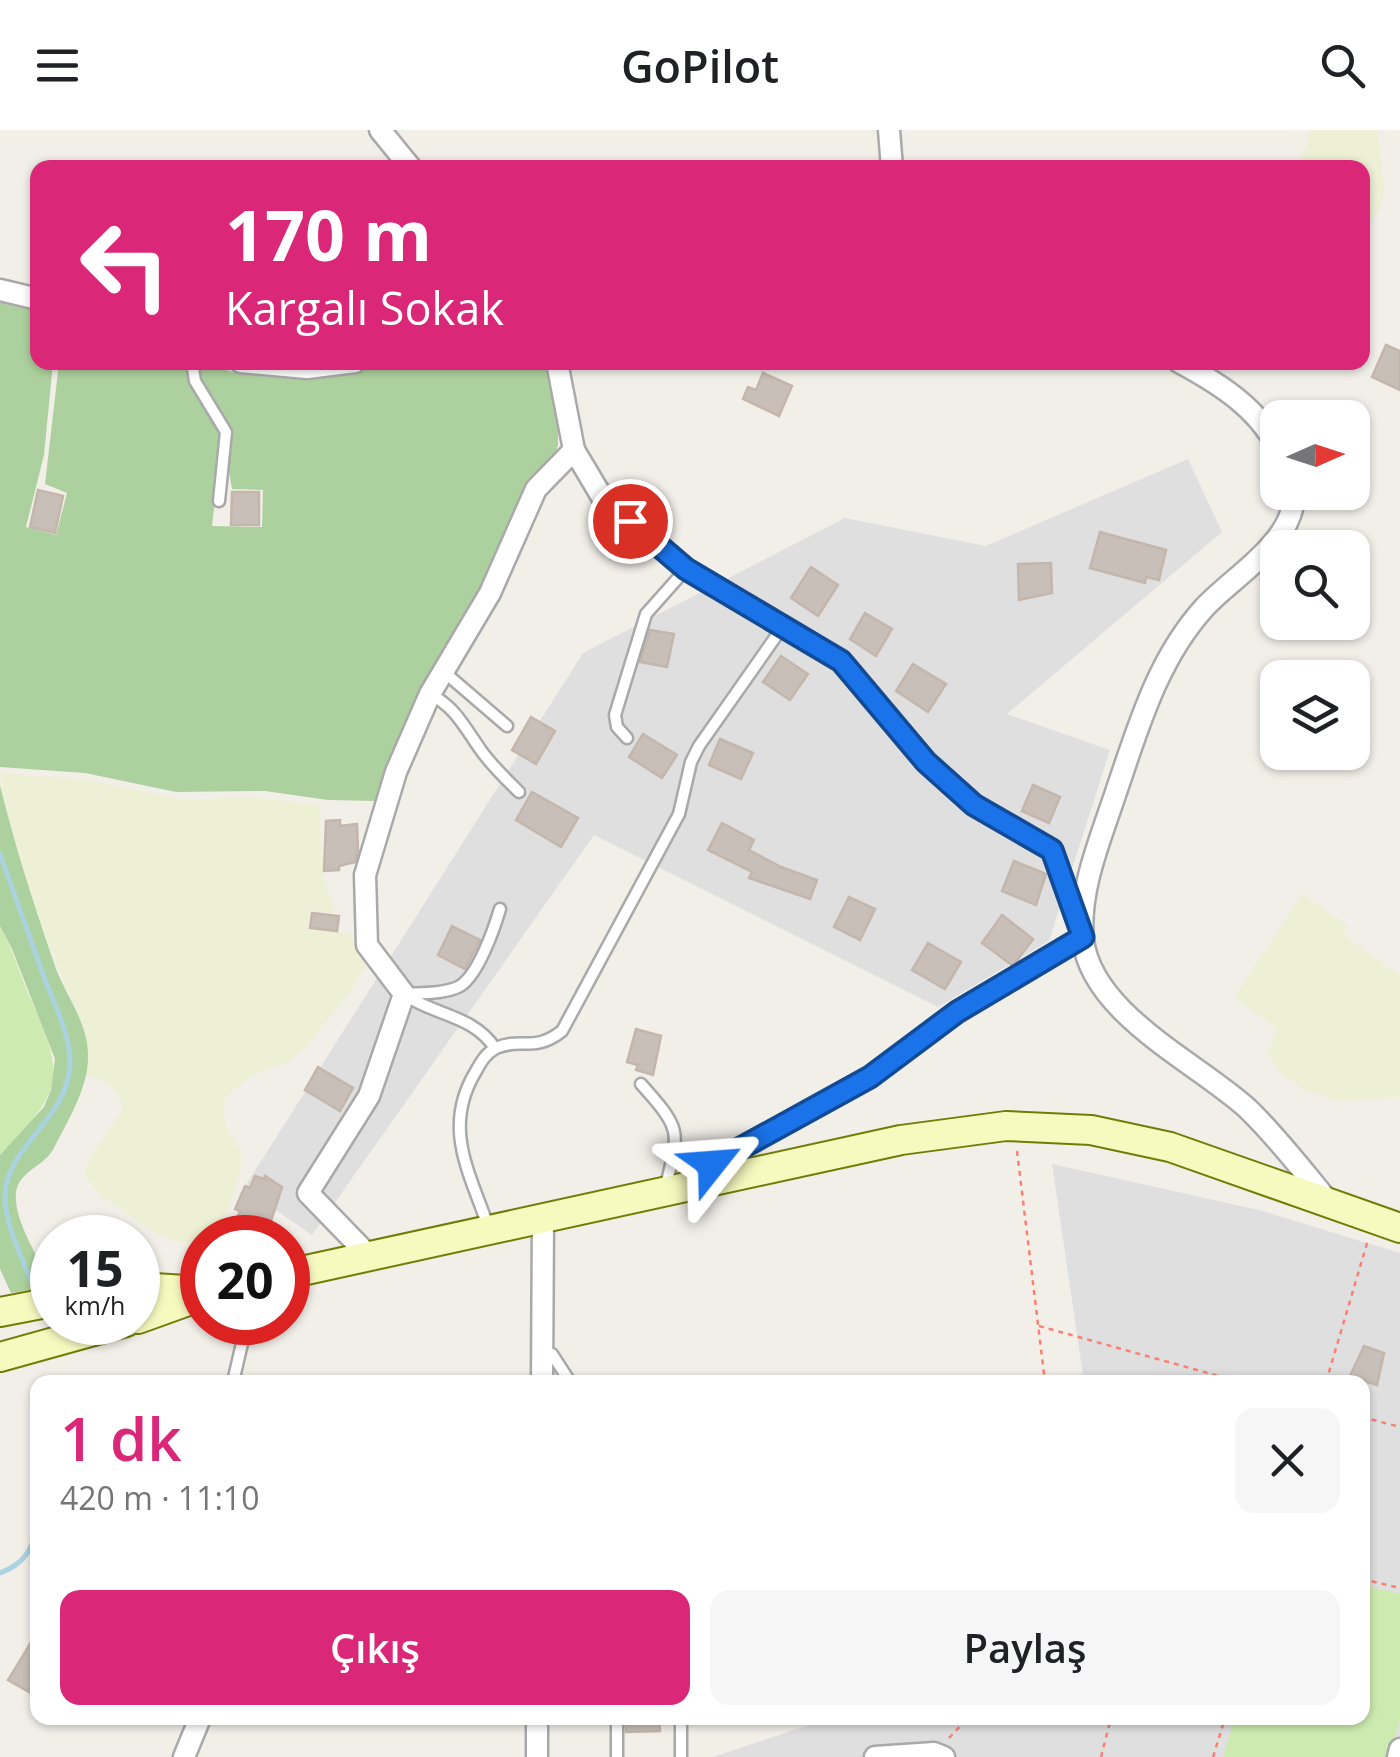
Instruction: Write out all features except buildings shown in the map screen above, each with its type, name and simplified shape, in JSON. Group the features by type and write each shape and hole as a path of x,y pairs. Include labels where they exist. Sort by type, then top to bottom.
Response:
{"main road":[{"path":"310,1269 900,1140 1006,1126 1091,1130 1170,1147 1388,1224"},
{"path":"0,1312 30,1306"},
{"path":"0,1340 30,1333"},
{"path":"0,1357 43,1345"}],"street":[{"path":"380,130 404,160"},
{"path":"889,130 891,160"},
{"path":"0,290 30,297"},
{"path":"559,370 574,450 602,498 686,569 841,661 926,762 974,805 1052,850 1093,969 1114,1001 1152,1036 1253,1114 1329,1202"},
{"path":"1193,370 1260,421"},
{"path":"369,1256 308,1193 369,1096 404,994 366,945 365,875 396,772 430,694 490,593 536,489 574,450"},
{"path":"1083,937 1090,878 1153,687 1197,616 1282,532 1291,510"},
{"path":"542,1375 543,1220"},
{"path":"184,1757 197,1725"},
{"path":"537,1725 537,1757"},
{"path":"1398,1757 1400,1750"},
{"path":"875,1757 939,1755"}],"lane":[{"path":"194,370 201,393 226,432 219,500"},
{"path":"627,738 617,726 615,715 639,632 653,604 686,569"},
{"path":"490,1232 458,1141 457,1128 470,1079 484,1056 495,1048 541,1044 562,1031 678,814 699,746 784,625"},
{"path":"443,670 507,726"},
{"path":"430,694 457,714 494,768 519,792"},
{"path":"404,994 462,985 494,929 500,908"},
{"path":"673,1192 712,1164 870,1077 957,1012 1083,937"},
{"path":"404,994 473,1025 485,1033 495,1048"},
{"path":"641,1084 676,1130 673,1192"},
{"path":"235,1375 242,1345"},
{"path":"542,1350 552,1354 566,1375"},
{"path":"617,1725 617,1757"},
{"path":"681,1757 682,1725"}],"path":[{"path":"1006,1126 1020,1159 1044,1375"},
{"path":"1329,1375 1388,1224"},
{"path":"1039,1326 1215,1375"},
{"path":"1370,1419 1400,1427"},
{"path":"1370,1580 1400,1588"},
{"path":"939,1755 963,1725"},
{"path":"1101,1757 1109,1725"},
{"path":"1213,1757 1223,1725"}],"shaded area":[{"path":"1188,459 1222,532 1007,714 1110,750 1049,941 938,1007 594,835 312,1235 310,1215 283,1215 244,1188 583,653 845,518 986,546"},
{"path":"1052,1164 1263,1211 1400,1253 1400,1757 713,1757 809,1725 1370,1725 1370,1375 1083,1375"}],"green space":[{"path":"1311,130 1377,130 1385,194 1377,214 1370,220 1370,160 1301,160"},
{"path":"0,301 30,307 30,370 52,370 44,455 26,527 56,535 67,493 45,484 58,370 189,370 194,388 223,435 212,526 262,527 263,490 232,489 231,429 201,388 196,370 304,378 360,370 549,370 558,431 554,458 524,489 502,550 379,801 328,800 265,791 176,792 85,773 0,767"},
{"path":"0,773 86,780 186,800 247,797 319,805 324,879 335,913 310,910 307,929 350,934 366,965 350,992 304,1049 288,1062 252,1075 225,1097 223,1114 227,1129 239,1146 240,1174 226,1215 180,1215 180,1242 160,1235 160,1215 129,1215 86,1179 86,1165 123,1109 119,1094 110,1085 84,1074 88,1057 82,1027 32,901 4,802"},
{"path":"0,785 33,900 56,969 81,1022 88,1055 81,1091 54,1148 24,1177 16,1191 21,1222 30,1242 30,1290 11,1293 0,1269 0,1155 44,1107 51,1090 55,1059 0,926"},
{"path":"1302,894 1348,926 1343,935 1400,976 1400,1097 1338,1101 1305,1090 1283,1075 1267,1054 1277,1029 1235,997"},
{"path":"0,926 42,1026 53,1067 46,1099 0,1155"},
{"path":"1370,1587 1400,1594 1400,1720 1389,1757 1223,1757 1233,1725 1370,1725"}],"waterway":[{"path":"0,854 70,1054 67,1083 60,1099 11,1169 6,1185 9,1224 30,1278"},
{"path":"0,1573 15,1565 30,1547"}],"route":[{"path":"630,521 686,569 841,661 926,762 974,805 1052,850 1083,937 957,1012 870,1077 712,1164"}]}
